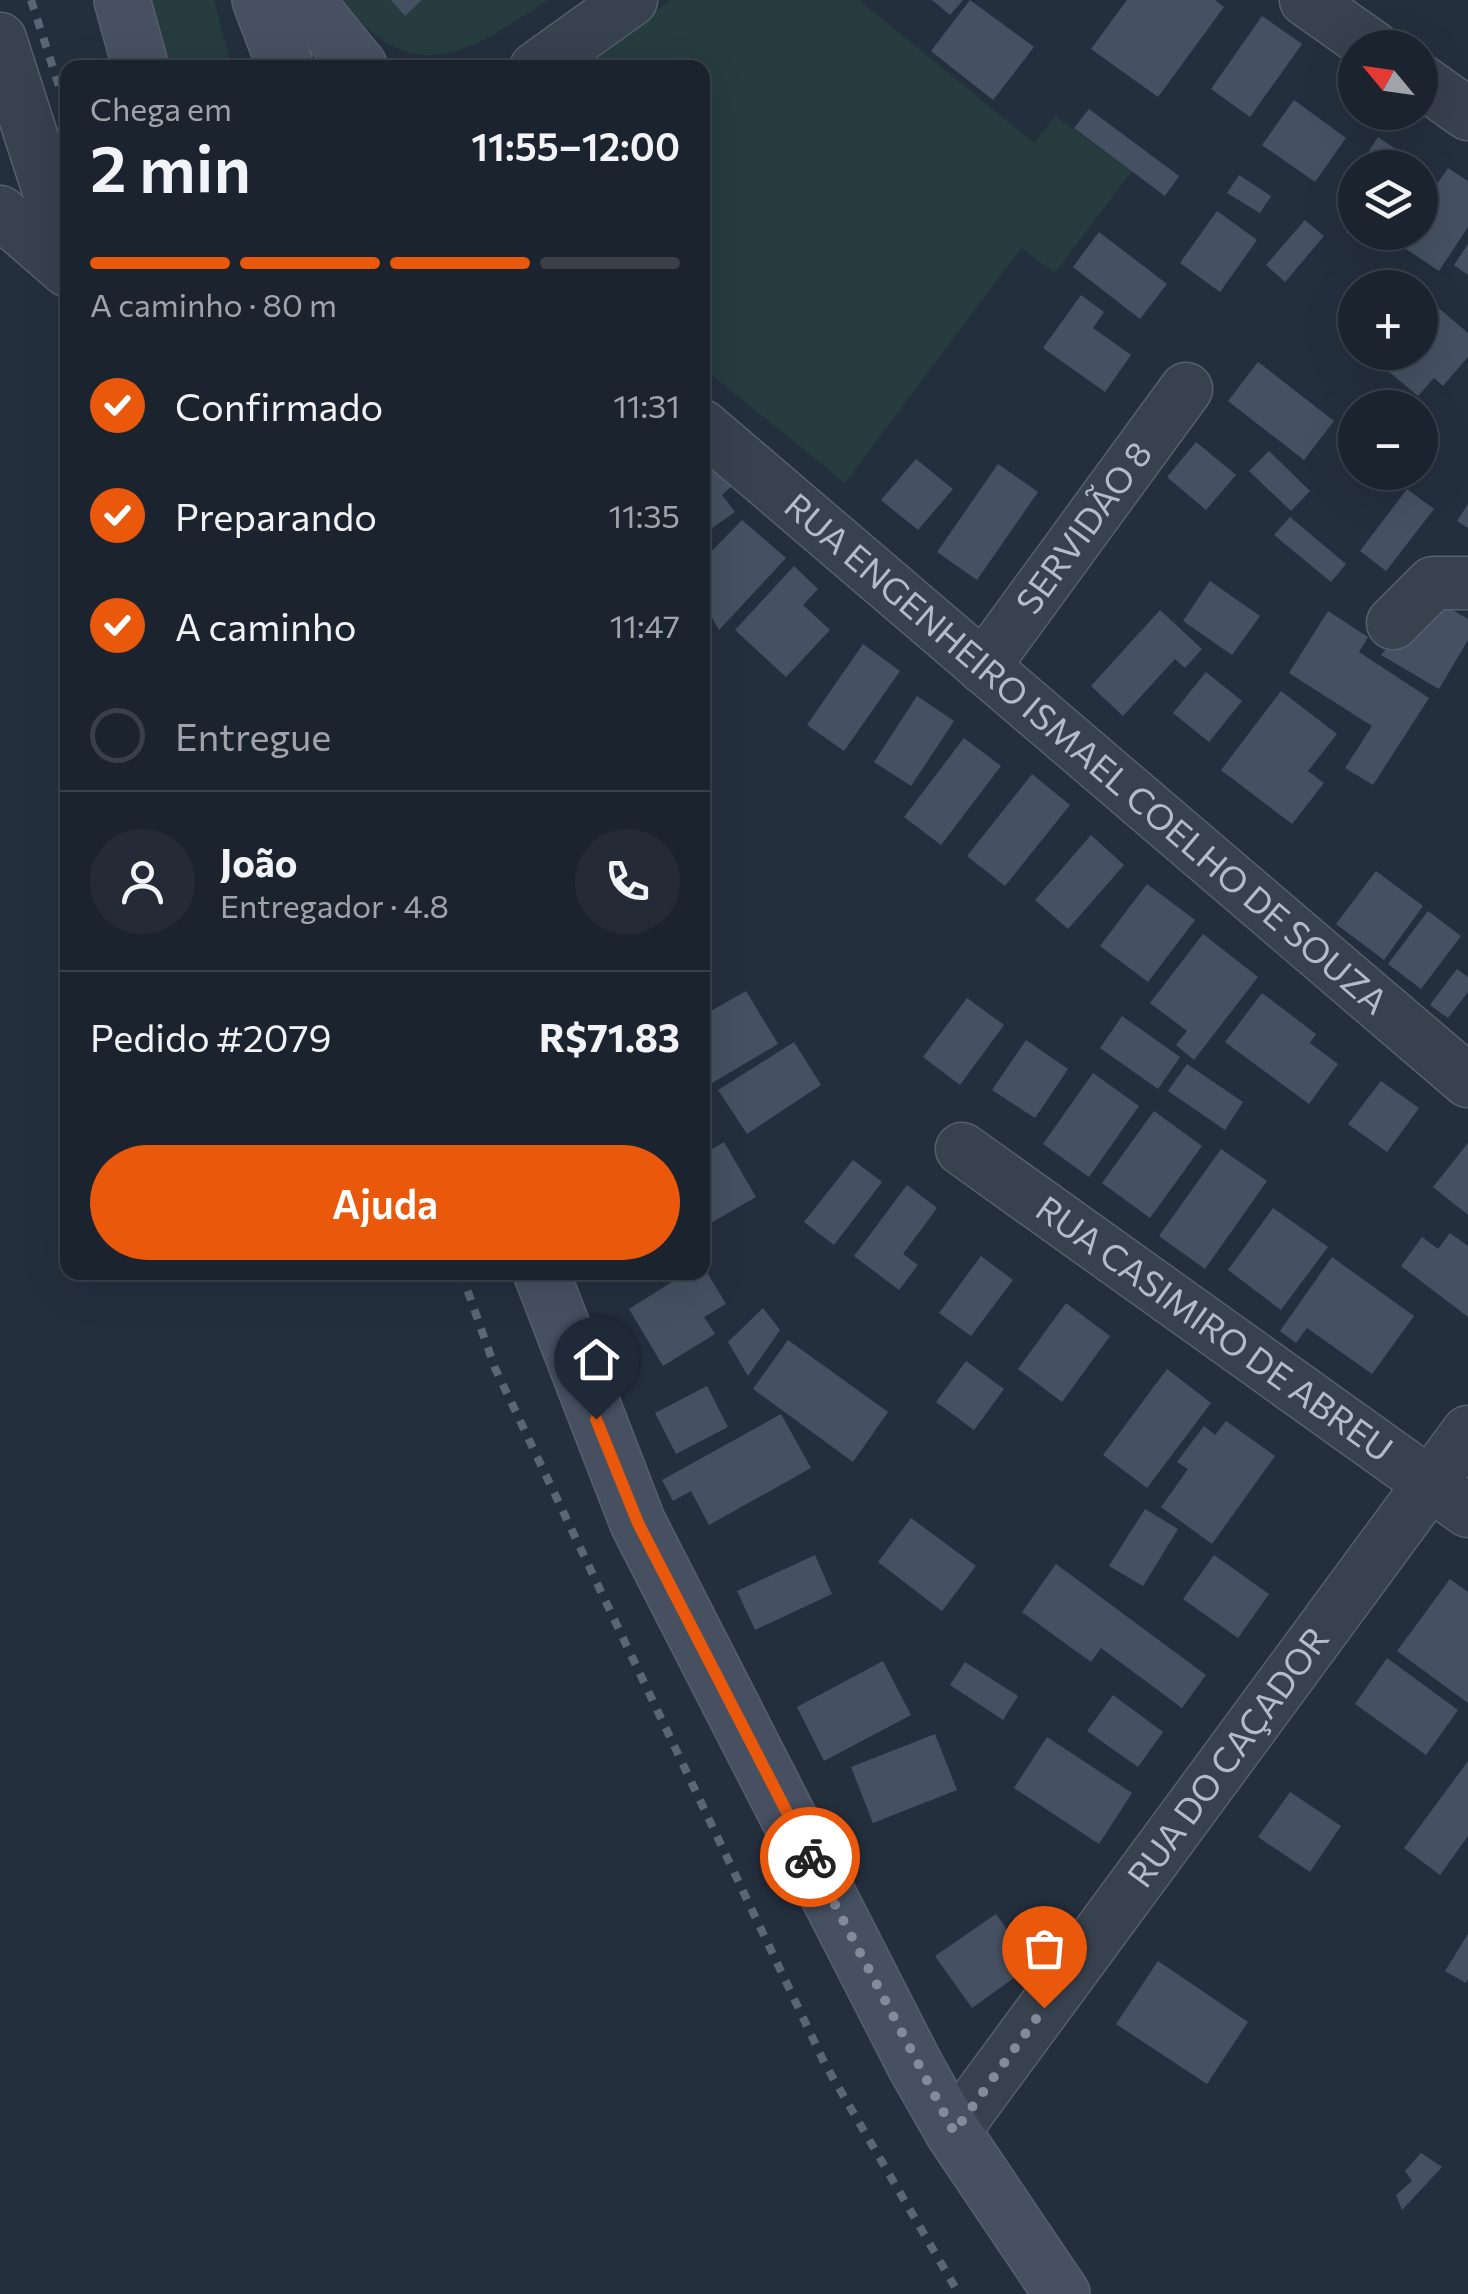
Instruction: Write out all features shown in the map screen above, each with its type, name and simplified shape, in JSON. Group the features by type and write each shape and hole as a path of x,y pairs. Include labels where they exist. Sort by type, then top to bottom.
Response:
{"main road":[{"path":"122,0 139,60"},
{"path":"260,0 283,60"},
{"path":"305,0 355,60"},
{"path":"544,1280 638,1523 954,2132 1062,2294"}],"street":[{"path":"547,60 631,0"},
{"path":"1306,0 1364,26"},
{"path":"0,39 60,225"},
{"path":"1438,93 1468,114"},
{"path":"0,212 60,264"},
{"name":"SERVIDÃO 8","path":"984,667 1186,389"},
{"name":"RUA ENGENHEIRO ISMAEL COELHO DE SOUZA","path":"710,433 1468,1081"},
{"path":"1392,623 1433,583 1468,583"},
{"name":"RUA CASIMIRO DE ABREU","path":"962,1149 1449,1497"},
{"name":"RUA DO CAÇADOR","path":"954,2132 1449,1497 1468,1432"}],"green space":[{"path":"148,0 214,0 230,60 166,60"},
{"path":"342,0 548,0 467,47 418,55 393,47 368,29"},
{"path":"670,0 859,0 1034,143 1055,116 1132,171 1055,273 1021,248 845,483 710,374 710,60 595,60"}],"building":[{"path":"391,0 422,0 405,16"},
{"path":"932,0 963,0 950,15"},
{"path":"970,0 1034,47 993,100 931,51"},
{"path":"1127,0 1215,0 1224,7 1158,97 1091,49"},
{"path":"1262,16 1302,44 1250,117 1211,89"},
{"path":"1294,100 1346,138 1315,182 1262,145"},
{"path":"1089,109 1179,176 1165,196 1074,128"},
{"path":"1378,137 1397,150 1370,150"},
{"path":"1448,168 1468,181 1468,227 1439,271 1408,250 1438,250 1438,183"},
{"path":"1239,175 1271,196 1260,213 1227,193"},
{"path":"1217,211 1257,240 1220,292 1180,263"},
{"path":"1305,220 1324,236 1285,282 1266,265"},
{"path":"1099,232 1167,284 1140,319 1073,267"},
{"path":"1468,244 1468,275 1454,265"},
{"path":"1081,295 1104,312 1093,328 1131,355 1105,392 1043,348"},
{"path":"1438,307 1468,333 1468,357 1443,386 1434,378 1423,390 1411,390 1387,370 1438,370"},
{"path":"1258,362 1334,421 1304,460 1228,401"},
{"path":"1196,442 1236,475 1206,510 1167,477"},
{"path":"1269,451 1310,491 1291,511 1249,471"},
{"path":"916,459 953,489 918,530 881,500"},
{"path":"710,464 734,484 722,495 735,512 710,529"},
{"path":"998,464 1038,492 977,580 937,552"},
{"path":"1406,490 1434,509 1386,571 1360,551"},
{"path":"1468,504 1468,528 1457,521"},
{"path":"1290,517 1346,564 1331,582 1274,535"},
{"path":"742,520 786,558 719,630 710,614 710,553"},
{"path":"794,566 818,589 803,605 830,630 786,677 735,630"},
{"path":"1210,581 1260,616 1232,655 1183,621"},
{"path":"1429,596 1468,619 1468,640 1439,689 1381,655"},
{"path":"1160,610 1202,649 1185,668 1175,659 1123,716 1091,686"},
{"path":"1328,611 1368,637 1359,652 1429,698 1373,785 1345,768 1372,726 1289,673"},
{"path":"863,644 900,671 844,751 807,725"},
{"path":"1206,672 1242,701 1209,742 1173,713"},
{"path":"1281,691 1337,734 1308,771 1324,783 1292,824 1221,770"},
{"path":"917,696 954,721 911,786 874,762"},
{"path":"964,738 1001,766 941,845 904,817"},
{"path":"1032,774 1070,805 1005,886 967,856"},
{"path":"1091,835 1124,865 1068,929 1035,900"},
{"path":"1376,871 1423,906 1384,960 1336,924"},
{"path":"1147,884 1195,920 1148,982 1100,946"},
{"path":"1428,911 1461,936 1421,989 1388,964"},
{"path":"1203,934 1258,977 1194,1060 1176,1045 1187,1031 1150,1003"},
{"path":"1457,969 1468,977 1468,992 1448,1018 1430,1005"},
{"path":"746,991 778,1044 710,1084 710,1011"},
{"path":"1262,993 1316,1034 1310,1043 1338,1064 1309,1104 1225,1042"},
{"path":"967,998 1004,1025 960,1085 923,1057"},
{"path":"1122,1016 1180,1057 1158,1089 1100,1048"},
{"path":"1026,1040 1068,1069 1035,1118 992,1090"},
{"path":"794,1042 821,1085 747,1134 718,1090"},
{"path":"1187,1064 1243,1102 1225,1130 1168,1091"},
{"path":"1093,1073 1139,1106 1089,1177 1043,1144"},
{"path":"1381,1081 1419,1108 1387,1152 1348,1124"},
{"path":"1154,1111 1202,1146 1150,1218 1102,1183"},
{"path":"724,1142 756,1197 710,1223 710,1150"},
{"path":"1468,1143 1468,1215 1433,1187"},
{"path":"1221,1149 1267,1181 1205,1269 1159,1236"},
{"path":"853,1160 882,1182 834,1245 804,1222"},
{"path":"907,1185 937,1208 903,1254 918,1265 899,1290 854,1256"},
{"path":"1273,1208 1328,1247 1281,1310 1228,1270"},
{"path":"1450,1233 1468,1246 1468,1317 1401,1266 1422,1237 1438,1249"},
{"path":"981,1256 1013,1280 971,1336 939,1313"},
{"path":"1332,1257 1414,1316 1372,1374 1307,1328 1296,1343 1280,1331"},
{"path":"710,1277 726,1304 704,1317 715,1334 663,1366 629,1309 675,1280"},
{"path":"1066,1303 1110,1336 1062,1402 1018,1369"},
{"path":"763,1308 780,1330 748,1376 728,1342"},
{"path":"788,1340 888,1412 853,1462 753,1389"},
{"path":"966,1361 1004,1389 974,1430 936,1402"},
{"path":"1167,1369 1211,1403 1147,1488 1103,1455"},
{"path":"707,1386 728,1427 676,1454 655,1413"},
{"path":"781,1414 811,1468 709,1525 691,1491 673,1501 662,1480"},
{"path":"1226,1421 1275,1456 1212,1544 1161,1507 1188,1469 1177,1462 1204,1426 1215,1435"},
{"path":"1145,1509 1178,1529 1143,1586 1109,1566"},
{"path":"911,1518 976,1566 942,1611 878,1562"},
{"path":"815,1555 832,1594 755,1630 737,1591"},
{"path":"1214,1555 1269,1594 1238,1638 1183,1599"},
{"path":"1056,1564 1206,1675 1182,1708 1101,1648 1091,1662 1022,1612"},
{"path":"1450,1579 1468,1592 1468,1703 1397,1651"},
{"path":"1387,1658 1458,1710 1426,1755 1355,1704"},
{"path":"883,1661 911,1715 824,1761 797,1707"},
{"path":"965,1662 1018,1696 1003,1720 950,1685"},
{"path":"1113,1695 1163,1732 1138,1767 1087,1731"},
{"path":"935,1734 957,1790 873,1823 851,1767"},
{"path":"1047,1737 1132,1793 1099,1844 1014,1788"},
{"path":"1468,1761 1468,1836 1440,1875 1404,1848"},
{"path":"1290,1792 1341,1826 1310,1872 1258,1837"},
{"path":"996,1914 1032,1965 972,2008 935,1956"},
{"path":"1468,1934 1468,1979 1466,1983 1445,1971"},
{"path":"1158,1961 1248,2022 1207,2084 1116,2024"},
{"path":"1421,2153 1442,2167 1402,2210 1396,2195 1412,2181 1405,2171"}],"railway":[{"path":"31,0 60,89"},
{"path":"464,1280 495,1368 825,2064 959,2294"}],"way so far":[{"path":"810,1857 916,2067 954,2132 1044,2008"}],"route":[{"path":"596,1419 638,1523 810,1857"}]}
